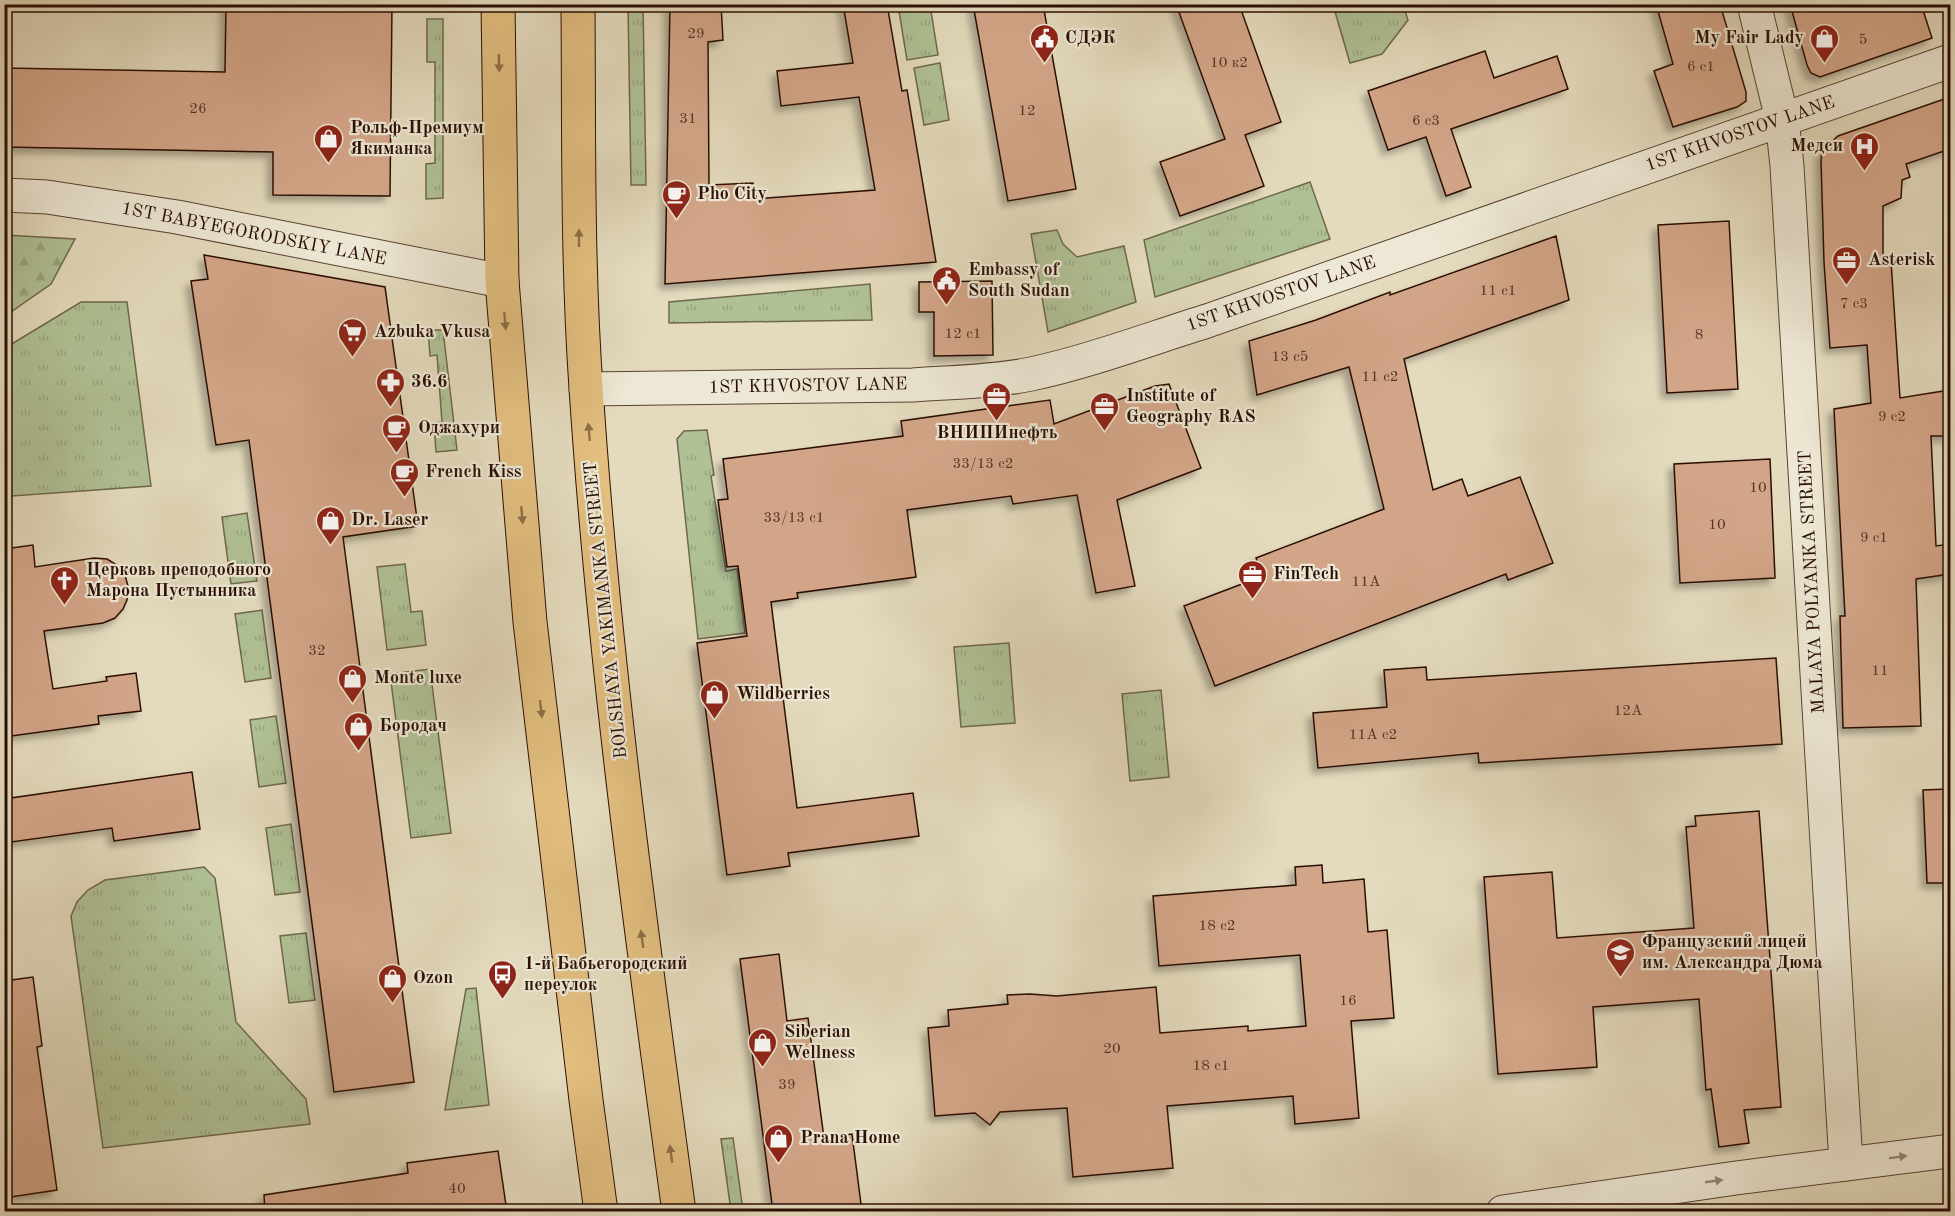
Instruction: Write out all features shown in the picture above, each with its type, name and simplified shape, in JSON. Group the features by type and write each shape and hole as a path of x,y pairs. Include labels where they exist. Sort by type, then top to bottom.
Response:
{"main road":[{"path":"498,4 502,280 530,622 584,1089 601,1212"},
{"name":"BOLSHAYA YAKIMANKA STREET","path":"578,4 579,270 604,616 638,908 679,1212"}],"street":[{"name":"MALAYA POLYANKA STREET","path":"1754,4 1782,119 1787,166 1846,1164"},
{"name":"1ST KHVOSTOV LANE","path":"586,389 913,385 1038,372 1088,359 1207,321 1950,61"},
{"name":"1ST BABYEGORODSKIY LANE","path":"4,195 47,197 177,217 502,280"},
{"path":"1520,1210 1950,1150"}],"green space":[{"path":"628,5 643,5 646,185 631,185"},
{"path":"898,5 930,5 938,55 907,60"},
{"path":"1333,5 1403,5 1408,20 1382,54 1350,63"},
{"path":"427,19 443,19 443,198 426,199 426,164 435,163 435,62 427,62"},
{"path":"940,63 949,120 924,125 914,68"},
{"path":"1310,182 1330,239 1155,297 1144,240"},
{"path":"1057,230 1063,244 1077,257 1124,246 1136,302 1048,332 1031,234"},
{"path":"4,235 75,239 51,284 5,316"},
{"path":"870,284 872,320 669,323 669,302"},
{"path":"81,302 127,302 151,486 12,496 4,460 5,348"},
{"path":"428,330 443,330 457,450 436,452 434,423 442,422 437,355 430,356"},
{"path":"707,430 714,475 711,476 726,571 737,569 745,633 698,639 677,439 684,431"},
{"path":"247,513 257,581 231,584 222,517"},
{"path":"405,564 411,612 422,611 426,645 387,650 377,567"},
{"path":"262,610 271,678 245,682 235,614"},
{"path":"1009,643 1015,723 961,727 954,647"},
{"path":"430,669 451,833 411,838 390,674"},
{"path":"1161,690 1169,777 1130,781 1122,694"},
{"path":"276,716 286,783 259,787 250,720"},
{"path":"291,824 300,892 275,895 266,828"},
{"path":"204,867 215,878 236,1022 306,1099 310,1124 103,1148 71,916 77,902 88,890 105,880"},
{"path":"306,933 315,1000 289,1003 280,936"},
{"path":"476,988 489,1105 445,1110 466,989"},
{"path":"733,1138 743,1211 731,1211 721,1139"}],"building":[{"path":"226,4 392,4 390,196 273,195 273,152 4,147 4,68 225,72"},
{"path":"670,4 721,4 723,40 708,42 709,185 753,183 755,199 875,190 859,97 781,106 777,71 853,63 843,4 887,4 902,91 907,90 936,262 665,284"},
{"path":"973,4 1043,4 1076,189 1008,201"},
{"path":"1176,4 1239,4 1281,122 1245,135 1264,186 1180,216 1160,162 1225,139"},
{"path":"1656,4 1720,4 1746,92 1746,101 1737,107 1673,127 1654,71 1673,64"},
{"path":"1790,4 1921,4 1932,38 1820,77 1811,73 1807,65"},
{"path":"1485,51 1494,78 1557,56 1568,89 1451,129 1471,187 1446,196 1426,137 1388,150 1368,91"},
{"path":"1950,97 1950,149 1906,164 1910,177 1902,180 1901,198 1883,206 1883,262 1891,261 1900,398 1950,390 1950,436 1931,436 1936,546 1950,544 1950,574 1916,579 1921,726 1843,728 1840,616 1845,616 1834,409 1871,403 1867,345 1830,348 1824,262 1822,151 1838,136"},
{"path":"1729,221 1738,389 1667,393 1658,225"},
{"path":"1556,236 1569,300 1404,359 1433,490 1462,479 1468,496 1520,477 1553,563 1508,580 1506,574 1215,686 1184,606 1263,576 1256,558 1384,509 1349,367 1257,395 1249,341 1316,320 1390,292 1390,295"},
{"path":"204,255 385,287 418,526 343,537 414,1082 334,1092 249,440 216,445 191,281 208,279"},
{"path":"992,281 993,355 934,356 934,312 919,312 919,282"},
{"path":"1169,384 1201,468 1117,500 1135,586 1096,593 1077,495 1013,504 1011,496 907,510 916,577 797,593 798,598 771,602 797,808 913,793 919,836 788,853 790,866 727,875 697,643 747,636 738,566 727,567 718,500 728,499 723,459 903,436 901,421 1050,400 1054,424 1155,386"},
{"path":"1770,459 1775,578 1680,583 1674,464"},
{"path":"33,545 35,567 94,558 107,559 117,565 125,575 128,586 127,600 115,618 103,623 44,631 53,689 107,681 106,677 136,673 141,711 98,716 99,724 4,737 4,549"},
{"path":"1776,658 1782,744 1479,763 1478,753 1318,768 1313,713 1387,707 1384,670 1426,667 1427,680"},
{"path":"192,772 200,829 114,841 112,828 4,843 4,799"},
{"path":"1950,789 1950,883 1927,883 1923,790"},
{"path":"1759,811 1781,1107 1744,1110 1749,1143 1719,1147 1711,1089 1706,1090 1699,999 1593,1007 1597,1067 1498,1074 1484,877 1552,872 1557,938 1694,928 1686,827 1696,826 1695,816"},
{"path":"1322,865 1323,883 1364,879 1368,932 1387,930 1394,1018 1351,1021 1359,1118 1295,1124 1293,1096 1167,1106 1173,1168 1073,1177 1067,1108 1000,1112 990,1125 975,1113 935,1116 928,1028 949,1026 948,1010 1008,1004 1007,995 1057,996 1156,987 1160,1033 1248,1026 1248,1031 1306,1026 1300,955 1159,966 1153,896 1296,885 1295,867"},
{"path":"779,954 787,1021 808,1018 824,1138 852,1134 862,1212 773,1212 740,959"},
{"path":"33,977 42,1046 37,1047 57,1190 4,1198 4,981"},
{"path":"498,1151 507,1212 265,1212 264,1195 408,1173 407,1163"}],"place":[{"name":"СДЭК","path":"1044,64"},
{"name":"My Fair Lady","path":"1825,64"},
{"name":"Рольф-Премиум Якиманка","path":"329,164"},
{"name":"Медси","path":"1864,172"},
{"name":"Pho City","path":"676,220"},
{"name":"Asterisk","path":"1847,286"},
{"name":"Embassy of South Sudan","path":"947,306"},
{"name":"Azbuka Vkusa","path":"353,358"},
{"name":"36.6","path":"390,408"},
{"name":"ВНИПИнефть","path":"997,422"},
{"name":"Institute of Geography RAS","path":"1105,432"},
{"name":"Оджахури","path":"397,454"},
{"name":"French Kiss","path":"404,498"},
{"name":"Dr. Laser","path":"330,546"},
{"name":"FinTech","path":"1252,600"},
{"name":"Церковь преподобного Марона Пустынника","path":"65,606"},
{"name":"Monte luxe","path":"353,704"},
{"name":"Wildberries","path":"715,720"},
{"name":"Бородач","path":"358,752"},
{"name":"Французский лицей им. Александра Дюма","path":"1621,978"},
{"name":"1-й Бабьегородский переулок","path":"503,1000"},
{"name":"Ozon","path":"392,1004"},
{"name":"Siberian Wellness","path":"763,1068"},
{"name":"Prana Home","path":"779,1164"}]}
